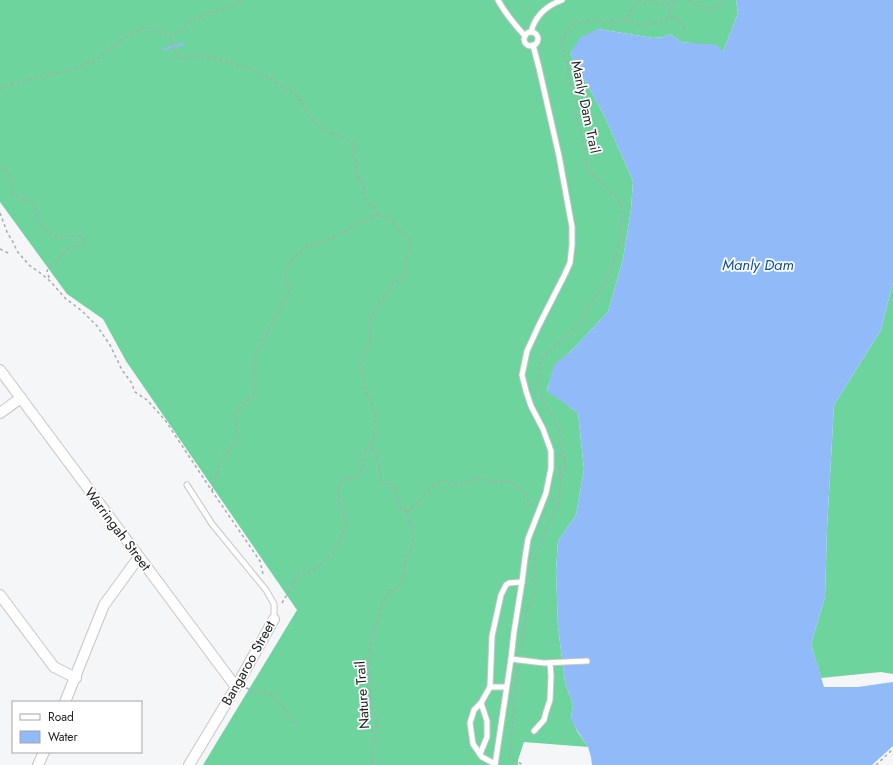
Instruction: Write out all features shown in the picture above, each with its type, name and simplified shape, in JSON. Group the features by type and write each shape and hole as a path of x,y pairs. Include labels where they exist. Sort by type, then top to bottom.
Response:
{"street":[{"name":"Warringah Street","path":"0,370 236,687"},
{"path":"0,413 21,398"},
{"path":"66,701 104,606 139,557"},
{"path":"0,595 54,667 76,678"},
{"name":"Bangaroo Street","path":"189,765 236,687 274,619"}],"lane":[{"path":"498,0 512,22 525,36"},
{"path":"533,46 525,43 524,40 526,34 530,32 533,24 543,10 562,0"},
{"path":"530,32 535,34 537,38 536,43 533,46"},
{"path":"522,582 509,583 506,585 501,595 492,636 490,687 481,703 474,710 470,723 473,744 482,757 495,765 511,660 514,632 522,582 528,539 546,493 551,468 551,450 543,429 531,406 522,375 527,351 570,263 572,246 572,228 559,156 533,46"},
{"name":"Bangaroo Street","path":"187,485 212,524 266,590 274,604 274,619"},
{"path":"511,660 544,663 587,661"},
{"path":"534,731 544,720 550,700 550,663"},
{"path":"490,687 506,687"},
{"path":"480,754 487,737 487,721 481,703"}],"path":[{"path":"171,36 183,28 186,24 208,13 224,9 240,0"},
{"path":"678,0 673,3 662,4 652,2 644,4 635,3 630,14 625,19 640,25 647,25 674,18 683,24 685,30 684,35"},
{"path":"688,0 709,9 714,9 722,5 724,0"},
{"path":"671,18 669,11 673,3"},
{"name":"Manly Dam Trail","path":"560,477 564,473 566,461 560,456 558,427 545,405 538,388 540,362 548,352 583,320 587,308 606,282 621,234 621,222 624,212 617,199 588,168 583,139 576,117 575,92 567,80 568,66 560,40 576,21 620,21 625,19"},
{"path":"0,89 6,85 75,69 97,59 127,36 145,27 171,36"},
{"path":"171,36 172,44 178,58 195,56 214,58 253,70 299,96 310,117 322,129 352,142 355,147 353,152 356,160 356,172 362,182 365,198 368,203 376,209 378,214 393,221 401,232 409,238 409,251 405,263 406,273 400,282 394,281 374,311 370,320 370,341 360,365 376,420 374,437 372,445 359,456 364,467 355,478 341,480 338,488 339,501 346,521 341,540 332,554 316,569 298,576 281,603 274,604"},
{"path":"0,169 4,168 12,179 13,194 33,204 42,228 56,237 83,237 85,242 84,246 72,246 51,264 47,271 50,281"},
{"path":"0,213 7,232 17,251 29,265 50,281 65,298 82,311 97,326 110,345 135,392 147,400 165,420 212,492 260,561 266,590"},
{"path":"212,492 221,459 238,438 236,413 243,402 254,397 255,356 289,292 285,276 288,264 305,248 330,239 378,214"},
{"path":"0,249 10,254"},
{"path":"612,264 617,265"},
{"name":"Nature Trail","path":"369,447 375,451 379,464 381,480 390,486 394,486 398,495 400,508 404,508 407,513 413,536 412,546 404,565 404,578 397,590 389,590 379,611 379,619 374,629 374,636 370,646 368,670 371,681 370,701 377,720 374,743 372,746 374,760 369,765"},
{"path":"557,454 560,456"},
{"path":"524,765 510,759 515,686 527,611 533,598 535,586 534,560 558,504 561,483 559,463"},
{"path":"407,513 431,487 444,481 459,486 475,479 509,482 527,494 528,502 535,506 539,513"},
{"path":"546,493 558,504"},
{"path":"236,687 271,695 286,710 296,725"},
{"path":"876,765 893,749"}],"green space":[{"path":"0,0 736,0 738,13 723,52 692,43 681,42 670,34 664,37 653,38 598,29 570,53 604,115 633,181 631,209 623,259 608,312 571,351 555,365 547,390 578,413 584,469 576,515 558,541 556,570 558,627 565,682 573,705 571,717 577,731 588,747 524,742 518,760 518,765 203,765 297,610 126,361 103,319 67,294 0,202"},
{"path":"893,282 893,674 881,672 821,678 811,644 825,597 834,405 881,330"}],"water":[{"name":"Manly Dam","path":"736,0 893,0 893,282 881,330 834,405 825,597 811,644 824,687 858,687 893,682 893,746 872,765 592,765 588,747 573,724 571,717 573,705 565,682 558,627 556,570 558,541 576,515 584,469 578,413 547,391 554,365 571,351 608,312 623,259 631,209 633,181 604,115 570,53 581,37 598,29 653,38 664,37 670,34 681,42 717,45 723,52 738,13"}],"waterway":[{"path":"164,49 183,44"}]}
